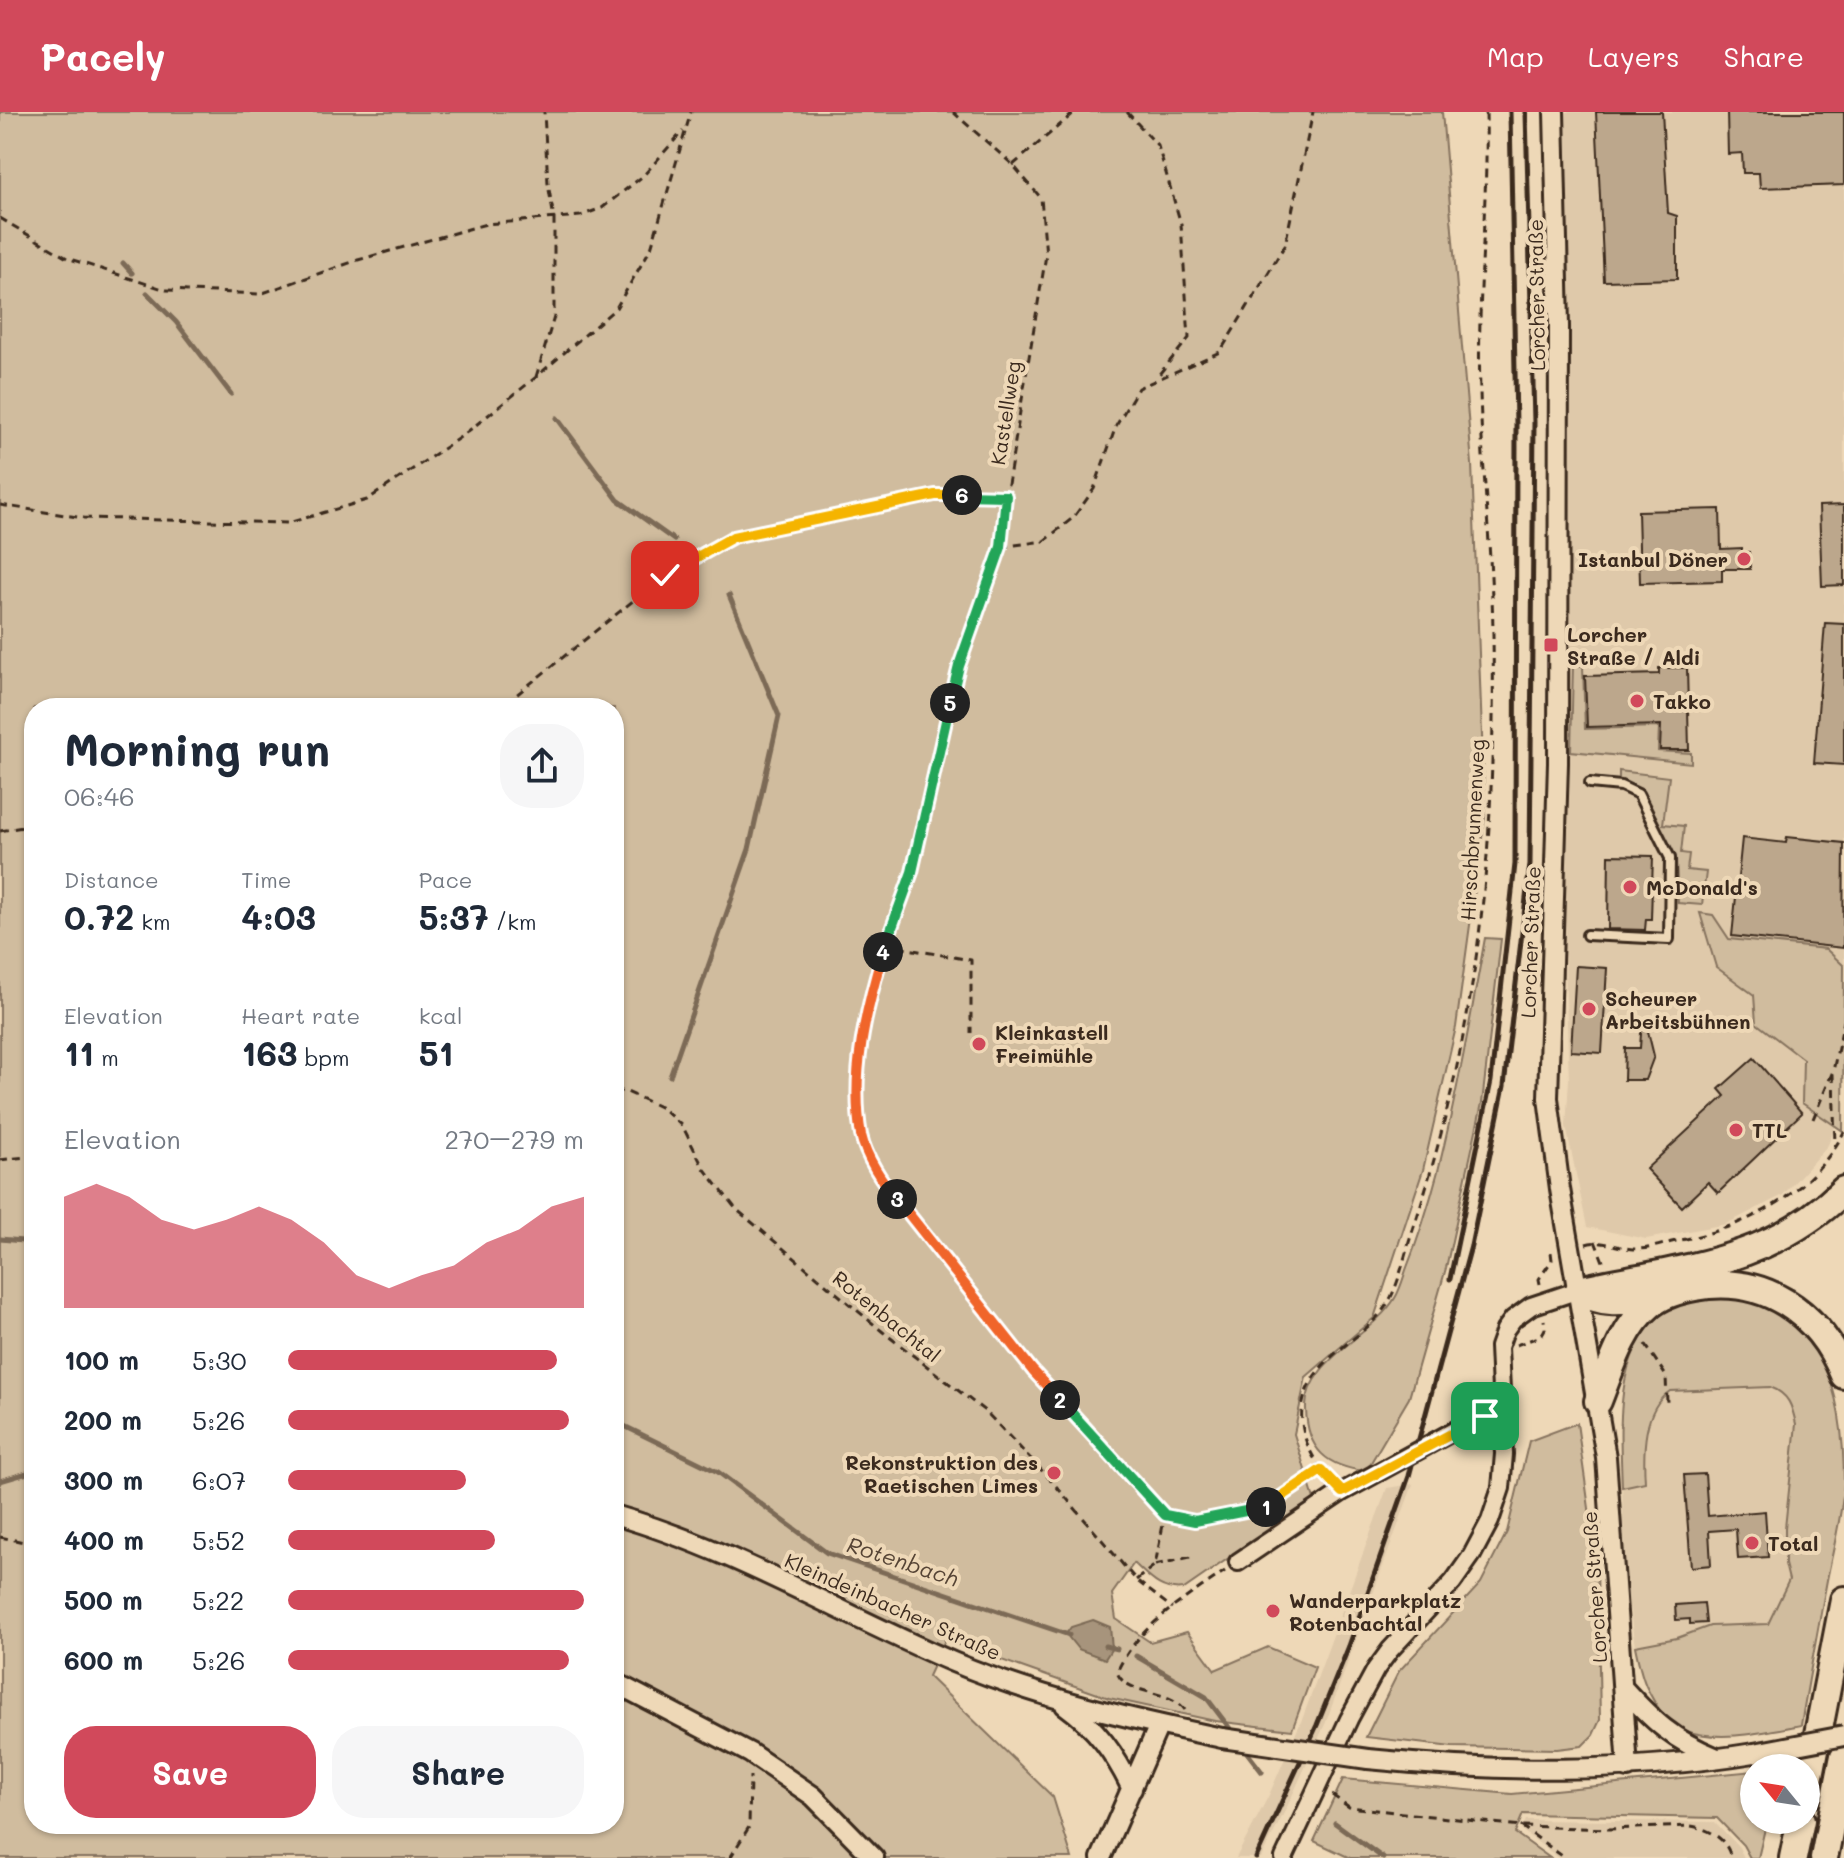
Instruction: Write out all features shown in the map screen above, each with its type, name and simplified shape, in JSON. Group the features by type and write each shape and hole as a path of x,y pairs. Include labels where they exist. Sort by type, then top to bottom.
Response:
{"highway":[{"path":"1579,1290 1742,1255 1800,1226 1844,1190"},
{"path":"1579,1290 1604,1302 1667,1294 1709,1284 1734,1284 1770,1294 1792,1304 1808,1318 1831,1349 1844,1375"},
{"path":"1598,1401 1623,1339 1650,1305 1667,1294"},
{"path":"1814,1754 1844,1600"},
{"path":"1826,1854 1844,1756"},
{"path":"1793,1858 1798,1834"}],"street":[{"name":"Lorcher Straße","path":"1554,112 1559,326 1558,763 1548,1098 1560,1189 1598,1401 1613,1526 1628,1768"},
{"path":"1284,1858 1376,1669 1453,1582 1483,1537 1501,1488 1504,1454 1499,1347 1505,1330 1522,1312 1579,1290"},
{"path":"1238,1562 1342,1492 1472,1421 1503,1409"},
{"name":"Kleindeinbacher Straße","path":"624,1519 741,1560 954,1662 1056,1698 1222,1738 1368,1759 1458,1768 1533,1770 1628,1768 1754,1753 1844,1736"},
{"path":"624,1687 750,1753 813,1796 874,1858"},
{"path":"1623,1688 1666,1732 1687,1745 1719,1758"},
{"path":"1056,1698 1087,1720 1106,1742 1132,1789"},
{"path":"1101,1858 1159,1725"}],"lane":[{"path":"1587,935 1669,939 1670,858 1638,794 1621,786 1590,783"}],"path":[{"path":"535,378 554,317 554,218 548,184 544,112"},
{"path":"0,505 84,518 288,523 367,500 438,453 535,378 616,308 651,248 691,112"},
{"name":"Kastellweg","path":"953,112 1013,165 1041,198 1046,255 1006,496 1001,547 959,666 912,872 872,988 858,1087 862,1137 882,1181 1033,1371 1165,1515"},
{"path":"1013,165 1075,112"},
{"path":"1127,112 1158,146 1181,224 1189,338 1153,381"},
{"path":"1001,547 1044,541 1074,517 1094,489 1116,426 1138,388 1220,352 1285,245 1313,112"},
{"name":"Hirschbrunnenweg","path":"1342,1492 1321,1470 1306,1441 1302,1406 1308,1386 1319,1367 1379,1315 1392,1296 1431,1173 1458,1059 1482,920 1491,814 1493,631 1481,462 1478,329 1487,155 1486,112"},
{"path":"0,218 67,258 166,290 260,294 358,260 486,224 580,216 602,208 643,176 685,128"},
{"path":"512,698 665,575 733,537 935,495 1006,496"},
{"path":"0,831 24,827"},
{"path":"885,945 971,960 971,1033"},
{"path":"1813,1119 1833,1071 1844,1021"},
{"path":"1833,1071 1835,1150"},
{"name":"Rotenbachtal","path":"624,1092 662,1108 683,1127 703,1167 736,1209 883,1332 986,1412 1050,1479 1136,1580 1172,1608"},
{"path":"1510,1350 1541,1336 1545,1329 1539,1279 1549,1268 1551,1252 1595,1241 1635,1249 1695,1237 1744,1221 1787,1199 1835,1150 1844,1132"},
{"path":"0,1160 24,1157"},
{"path":"1155,1565 1165,1515 1195,1521 1262,1510 1321,1470"},
{"path":"0,1537 24,1542"},
{"path":"1136,1580 1155,1565 1195,1556"},
{"path":"1181,1729 1185,1712 1181,1705 1170,1698 1126,1684 1119,1679 1117,1672 1133,1642 1172,1608 1238,1562"},
{"path":"730,1858 749,1827 750,1753"},
{"path":"1319,1786 1349,1807 1521,1826 1705,1828 1720,1838 1731,1858"},
{"path":"1521,1826 1565,1858"}],"shaded area":[{"path":"0,112 1442,112 1472,464 1485,816 1456,1027 1423,1170 1374,1318 1306,1377 1294,1434 1314,1499 1184,1589 1162,1586 1134,1563 1112,1594 1116,1619 1150,1642 1187,1632 1215,1670 1268,1647 1315,1667 1292,1730 1215,1721 1109,1698 945,1640 928,1676 1053,1797 1072,1858 0,1858"},
{"path":"1561,112 1844,112 1844,1105 1828,1145 1783,1195 1726,1224 1646,1239 1587,1227 1566,1126 1569,1080 1565,966 1570,512"},
{"path":"1573,665 1583,666 1585,729 1659,727 1658,751 1691,753 1691,763 1571,751"},
{"path":"1619,771 1669,777 1663,824 1684,826 1681,853 1689,854 1687,870 1706,872 1702,905 1678,903 1676,858 1653,820 1640,790 1619,781"},
{"path":"1700,913 1713,915 1729,939 1826,949 1844,966 1843,1131 1802,1103 1803,1059 1756,1023 1754,995 1716,967"},
{"path":"1485,938 1501,939 1482,1103 1446,1268 1409,1398 1366,1471 1352,1469 1330,1460 1315,1446 1307,1423 1308,1392 1327,1363 1385,1311 1400,1288 1438,1171 1458,1084"},
{"path":"1725,1296 1759,1304 1786,1318 1807,1337 1822,1361 1833,1389 1840,1419 1844,1484 1801,1725 1757,1733 1712,1736 1683,1730 1666,1718 1645,1683 1635,1646 1677,1638 1710,1626 1768,1624 1789,1580 1785,1564 1785,1528 1796,1424 1791,1406 1782,1393 1770,1387 1670,1391 1654,1409 1650,1420 1645,1445 1645,1482 1622,1487 1621,1413 1629,1364 1639,1342 1653,1323 1684,1301"},
{"path":"1756,1386 1781,1391 1788,1398 1796,1424 1785,1528 1785,1564 1789,1580 1768,1624 1710,1626 1677,1638 1635,1646 1625,1578 1622,1487 1645,1482 1643,1455 1653,1406 1670,1391"},
{"path":"1577,1423 1597,1565 1600,1720 1593,1735 1582,1746 1557,1749 1452,1747 1366,1737 1399,1671 1481,1583 1507,1532 1529,1441"},
{"path":"1413,1484 1326,1722 1286,1809 1261,1858 1236,1858 1269,1795 1303,1717 1387,1488"},
{"path":"1093,1620 1110,1627 1112,1648 1105,1659 1078,1649 1066,1634 1071,1627"},
{"path":"1740,1772 1740,1834 1764,1834 1758,1858 1750,1858 1743,1845 1717,1818 1523,1814 1515,1833 1550,1858 1350,1858 1314,1841 1343,1779 1512,1794"},
{"path":"1526,1820 1715,1822 1739,1847 1744,1858 1559,1858 1521,1830"}],"building":[{"path":"1596,112 1662,112 1668,213 1677,216 1677,279 1604,281"},
{"path":"1727,112 1844,112 1844,185 1760,188 1759,173 1743,173 1742,153 1728,154"},
{"path":"1844,505 1844,585 1822,586 1819,506"},
{"path":"1720,509 1721,549 1742,548 1742,552 1749,552 1750,569 1722,569 1722,581 1640,583 1638,511"},
{"path":"1825,623 1844,624 1844,765 1814,763"},
{"name":"Takko","path":"1659,668 1687,668 1689,750 1660,750 1661,725 1587,727 1585,676 1659,674"},
{"path":"1787,837 1844,843 1843,948 1732,936 1742,838 1786,843"},
{"name":"McDonald's","path":"1609,855 1653,856 1651,919 1646,919 1645,930 1608,929"},
{"name":"Scheurer Arbeitsbühnen","path":"1576,966 1607,968 1602,1053 1571,1051"},
{"path":"1642,1019 1645,1019 1654,1056 1645,1080 1624,1080 1625,1048 1640,1048"},
{"name":"TTL","path":"1754,1058 1802,1113 1718,1193 1708,1182 1682,1207 1646,1169 1725,1096 1719,1089"},
{"path":"1705,1474 1708,1516 1765,1511 1768,1557 1738,1559 1736,1529 1709,1531 1711,1565 1691,1567 1684,1475"},
{"path":"1704,1603 1706,1623 1690,1624 1690,1619 1676,1620 1675,1605"}],"waterway":[{"path":"123,263 132,273"},
{"path":"147,293 176,322 231,394"},
{"path":"557,418 618,500 674,540"},
{"path":"670,1076 749,849 779,716 729,595"},
{"name":"Rotenbach","path":"0,1239 24,1241"},
{"name":"Rotenbach","path":"624,1426 718,1472 827,1553 1069,1635"},
{"path":"0,1481 24,1474"},
{"name":"Rotenbach","path":"1105,1646 1117,1649"},
{"name":"Rotenbach","path":"1136,1656 1206,1697 1234,1734"},
{"name":"Rotenbach","path":"1242,1746 1262,1772"},
{"name":"Rotenbach","path":"1335,1823 1383,1858"}],"railway":[{"path":"1450,1279 1491,1081 1515,864 1516,424 1510,112"},
{"path":"1256,1858 1317,1725 1349,1646 1409,1476 1471,1246 1504,1086 1530,864 1534,422 1526,112"}],"place":[{"name":"Istanbul Döner","path":"1744,559"},
{"name":"Lorcher Straße / Aldi","path":"1551,645"},
{"name":"Takko","path":"1637,701"},
{"name":"McDonald's","path":"1630,887"},
{"name":"Scheurer Arbeitsbühnen","path":"1589,1009"},
{"name":"Kleinkastell Freimühle","path":"979,1044"},
{"name":"TTL","path":"1736,1130"},
{"name":"Rekonstruktion des Raetischen Limes","path":"1054,1473"},
{"name":"Total","path":"1752,1543"},
{"name":"Wanderparkplatz Rotenbachtal","path":"1273,1611"}],"route":[{"path":"665,575 733,537 935,495 1006,496 1001,547 959,666 912,872 872,988 861,1044 858,1087 862,1137 882,1181 1033,1371 1165,1515 1195,1521 1262,1510 1321,1470 1342,1492 1485,1416"}]}
